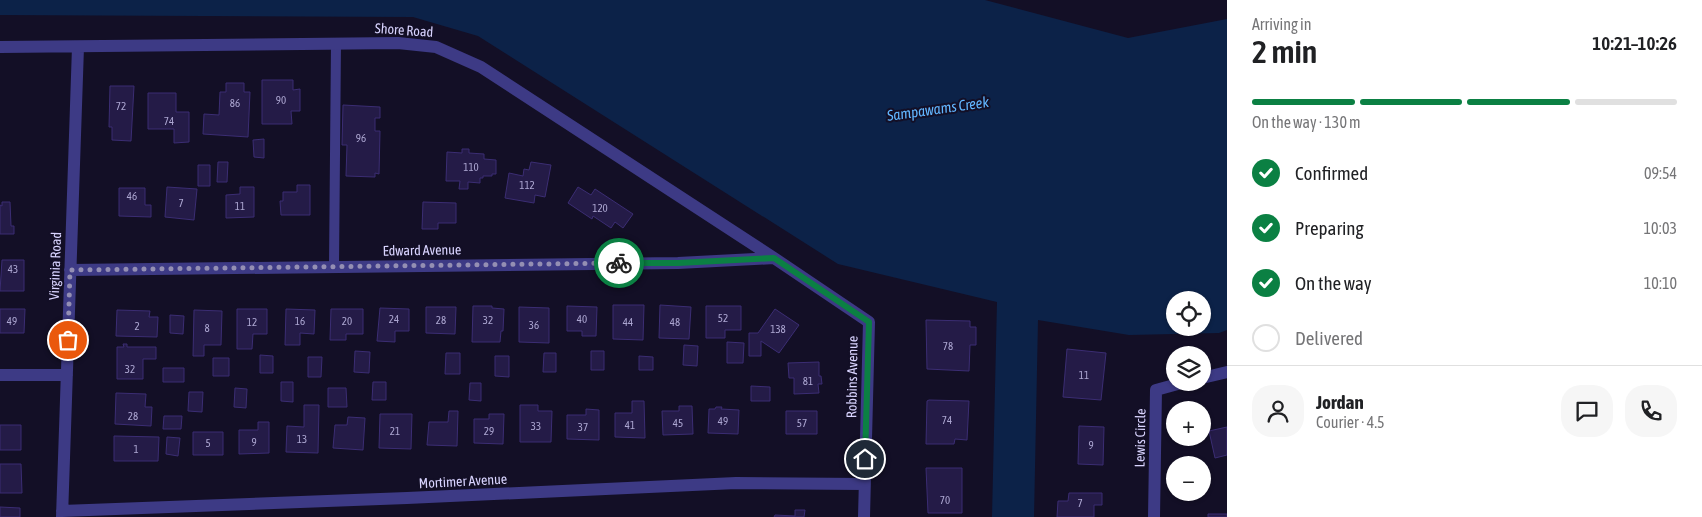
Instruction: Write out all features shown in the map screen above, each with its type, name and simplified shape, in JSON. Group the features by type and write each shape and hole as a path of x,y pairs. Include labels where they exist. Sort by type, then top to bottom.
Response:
{"street":[{"name":"Shore Road","path":"0,46 78,47 398,43 436,47 481,67 774,258"},
{"name":"Virginia Road","path":"62,514 78,47"},
{"name":"Edward Avenue","path":"70,270 678,263 774,258"},
{"name":"Robbins Avenue","path":"774,258 869,322 864,517"},
{"path":"1211,376 1227,372"},
{"path":"0,375 67,375"},
{"name":"Lewis Circle","path":"1154,517 1156,390 1166,387"},
{"name":"Mortimer Avenue","path":"62,514 736,483 864,484"}],"lane":[{"path":"334,266 336,43"}],"water":[{"name":"Sampawams Creek","path":"0,0 985,0 1128,38 1227,19 1227,330 1211,333 1211,291 1166,291 1166,334 1129,335 1038,320 1034,517 992,517 997,302 838,264 478,36 413,17 0,15"}],"building":[{"path":"262,80 293,80 293,90 300,89 300,111 291,111 292,124 262,124"},
{"path":"226,83 244,83 244,92 250,92 248,137 203,134 204,114 219,115 220,92 226,92"},
{"path":"110,86 134,86 131,141 112,140 112,127 109,127"},
{"path":"148,93 176,93 176,112 189,112 189,142 174,143 174,129 148,129"},
{"path":"343,105 380,107 380,118 375,118 375,131 380,131 379,174 375,173 375,177 346,176 347,145 342,145"},
{"path":"264,139 264,158 254,157 253,140"},
{"path":"462,149 469,149 469,153 484,154 484,159 496,160 496,174 483,176 483,178 480,178 480,183 468,182 468,189 459,189 460,181 446,181 447,152 462,153"},
{"path":"218,162 228,162 227,182 217,182"},
{"path":"531,162 551,165 545,197 535,195 534,203 505,198 509,173 523,176 524,169 529,170"},
{"path":"198,165 210,165 210,186 198,186"},
{"path":"297,185 310,185 310,215 281,215 280,201 283,201 283,192 297,192"},
{"path":"167,187 197,189 194,220 165,217"},
{"path":"240,187 254,187 254,217 226,218 226,195 240,194"},
{"path":"578,187 591,195 595,189 633,214 623,228 615,222 611,228 593,216 592,219 568,203"},
{"path":"119,188 145,188 145,205 151,205 151,217 119,216"},
{"path":"2,202 10,202 11,226 14,226 14,234 0,234 0,205 2,206"},
{"path":"423,202 456,203 456,223 438,223 438,229 422,229"},
{"path":"2,260 24,260 24,291 0,291"},
{"path":"613,305 644,305 643,340 613,339"},
{"path":"660,305 691,307 689,339 659,338"},
{"path":"473,306 492,306 492,308 504,309 503,331 501,331 500,342 472,342"},
{"path":"567,306 597,307 596,336 582,336 582,331 567,331"},
{"path":"706,306 741,306 741,330 725,330 725,338 706,338"},
{"path":"426,307 456,307 455,334 426,333"},
{"path":"519,307 549,308 549,343 519,342"},
{"path":"380,308 409,309 409,331 395,331 395,342 377,341"},
{"path":"0,309 25,309 24,333 0,333"},
{"path":"237,309 267,309 267,334 253,334 252,349 237,349"},
{"path":"286,309 315,310 314,334 300,333 300,345 285,345"},
{"path":"331,309 363,309 363,334 346,334 346,340 330,340"},
{"path":"775,309 799,325 779,353 761,341 761,356 749,356 749,333 758,333"},
{"path":"117,310 150,311 149,317 158,317 157,337 116,336"},
{"path":"194,310 222,311 221,345 204,345 204,356 193,356"},
{"path":"170,315 184,316 183,334 170,333"},
{"path":"926,320 970,321 970,327 976,327 976,345 970,345 969,371 927,369"},
{"path":"727,342 744,343 743,363 727,363"},
{"path":"123,344 127,344 127,347 156,347 156,359 143,359 143,379 117,379 117,347 124,347"},
{"path":"684,345 698,346 697,366 683,365"},
{"path":"1067,349 1106,353 1101,400 1063,397"},
{"path":"355,351 370,352 369,373 354,372"},
{"path":"591,351 604,351 604,370 591,370"},
{"path":"446,353 460,353 460,374 445,374"},
{"path":"544,353 556,353 556,372 543,372"},
{"path":"260,355 273,356 273,373 260,373"},
{"path":"495,356 509,356 509,377 495,376"},
{"path":"639,356 653,357 653,370 639,370"},
{"path":"308,357 322,357 321,377 308,377"},
{"path":"213,358 229,358 229,376 213,376"},
{"path":"819,362 819,376 821,376 822,384 818,384 819,393 794,394 794,378 789,378 788,363"},
{"path":"163,368 184,368 184,382 163,382"},
{"path":"281,382 293,382 293,402 281,401"},
{"path":"373,382 386,382 386,400 372,400"},
{"path":"470,383 481,383 481,401 469,400"},
{"path":"751,386 770,387 770,401 751,401"},
{"path":"235,388 247,389 246,408 234,407"},
{"path":"328,388 346,388 347,407 328,407"},
{"path":"189,392 203,392 202,412 188,411"},
{"path":"116,393 146,394 145,407 152,407 151,426 115,424"},
{"path":"632,401 644,401 645,438 615,437 615,413 632,413"},
{"path":"927,401 969,401 967,440 955,439 954,444 926,444"},
{"path":"304,405 319,405 318,453 286,452 287,426 304,427"},
{"path":"520,405 538,405 538,411 552,411 551,442 520,442"},
{"path":"679,406 692,406 693,434 663,435 662,411 679,411"},
{"path":"716,407 739,410 738,434 708,433 709,409 715,409"},
{"path":"586,409 599,410 599,440 567,439 567,415 586,415"},
{"path":"449,411 458,411 457,446 427,445 429,422 448,422"},
{"path":"786,411 817,411 817,434 786,434"},
{"path":"380,414 412,414 411,449 379,448"},
{"path":"489,414 504,414 503,444 474,443 474,419 489,419"},
{"path":"164,416 182,416 181,429 163,429"},
{"path":"348,417 365,418 363,450 333,448 335,425 347,425"},
{"path":"258,422 269,422 269,453 239,454 239,430 258,430"},
{"path":"0,425 21,425 21,450 0,450"},
{"path":"1079,426 1104,427 1103,465 1078,464"},
{"path":"1227,427 1227,455 1215,458 1211,431"},
{"path":"193,432 223,432 223,455 193,455"},
{"path":"114,436 159,437 158,461 114,461"},
{"path":"167,437 180,438 178,456 166,454"},
{"path":"0,464 21,464 22,493 0,493"},
{"path":"926,468 962,468 962,513 928,513"},
{"path":"1069,493 1102,493 1102,505 1094,505 1094,517 1057,517 1058,501 1068,501"},
{"path":"0,507 20,508 20,517 0,517"},
{"path":"795,510 805,510 804,517 774,517 775,515 795,516"},
{"path":"1208,514 1227,514 1227,517 1208,517"}],"way so far":[{"path":"68,340 70,270 619,263"}],"route":[{"path":"619,263 678,263 774,258 869,322 865,459"}]}
